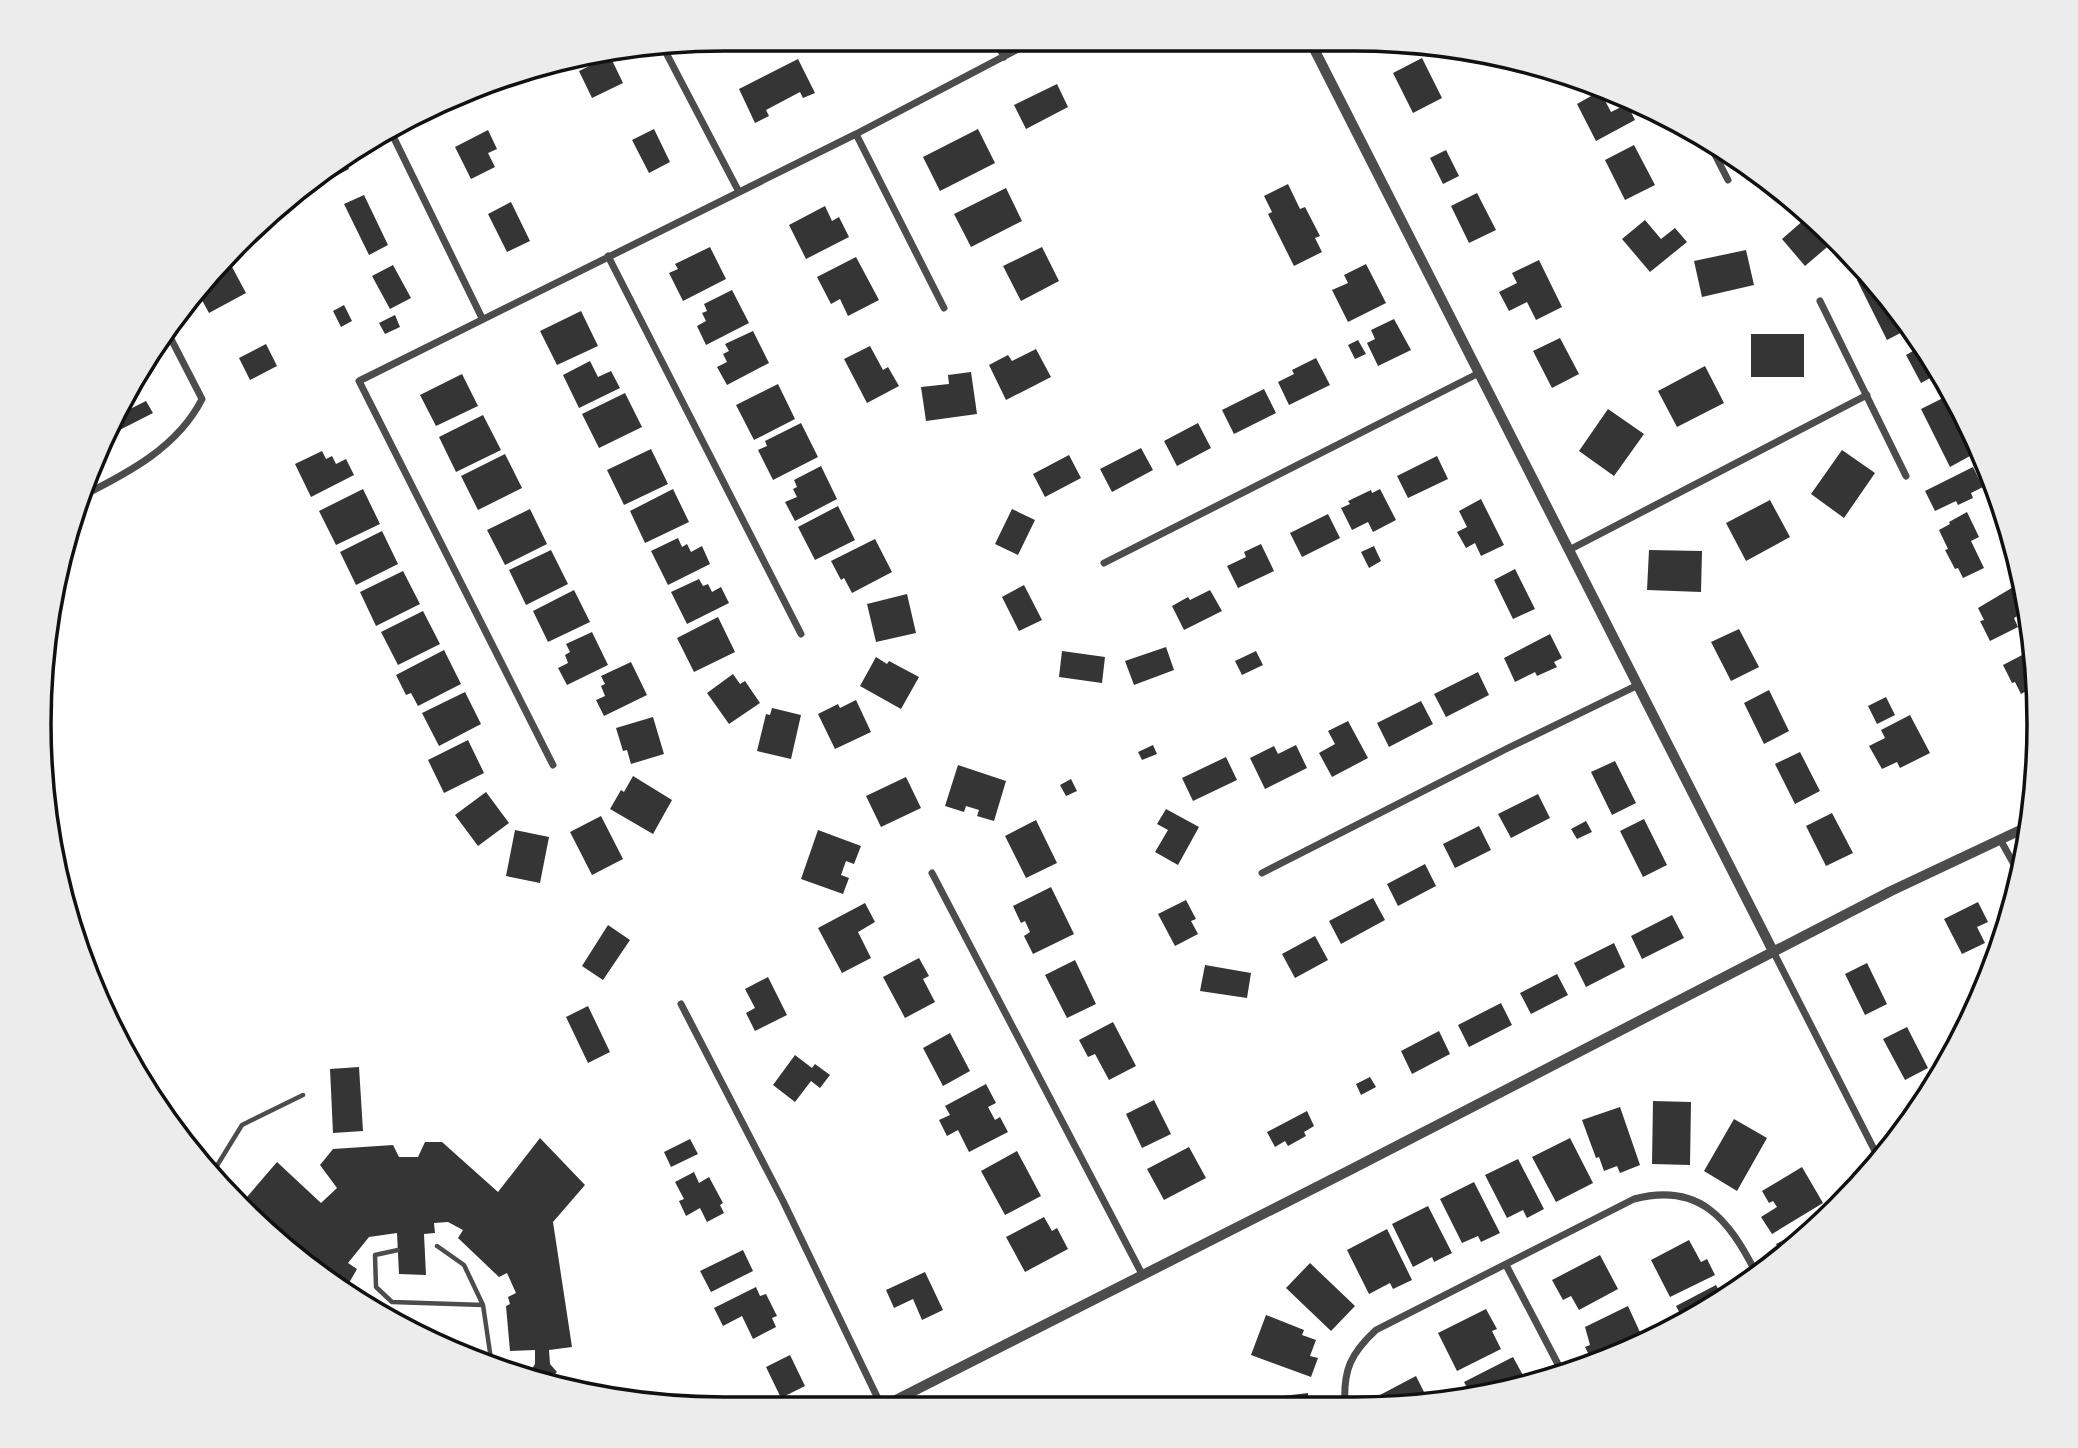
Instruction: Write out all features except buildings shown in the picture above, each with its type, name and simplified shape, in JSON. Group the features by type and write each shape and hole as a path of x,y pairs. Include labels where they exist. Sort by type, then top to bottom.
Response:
{"street":[{"path":"1001,51 1004,57"},
{"path":"553,765 359,381 856,134 1014,51"},
{"path":"1316,51 1875,1150"},
{"path":"666,54 739,192"},
{"path":"856,134 944,308"},
{"path":"394,137 482,318"},
{"path":"1716,157 1728,180"},
{"path":"608,256 801,634"},
{"path":"1820,301 1906,476"},
{"path":"93,490 131,469 173,439 192,418 202,399 171,340"},
{"path":"1104,562 1479,373"},
{"path":"1569,550 1867,395"},
{"path":"1262,873 1638,685"},
{"path":"902,1397 1891,891 2018,832"},
{"path":"2001,841 2012,862"},
{"path":"932,873 1142,1274"},
{"path":"681,1004 783,1201 877,1397"},
{"path":"1345,1397 1347,1369 1358,1347 1376,1331 1634,1199 1653,1194 1679,1194 1705,1205 1729,1227 1752,1267"},
{"path":"1506,1265 1559,1365"}],"lane":[{"path":"217,1166 242,1125 303,1095"},
{"path":"437,1246 464,1265 483,1305 490,1355"},
{"path":"398,1250 374,1255 376,1287 393,1302 483,1305"}]}
